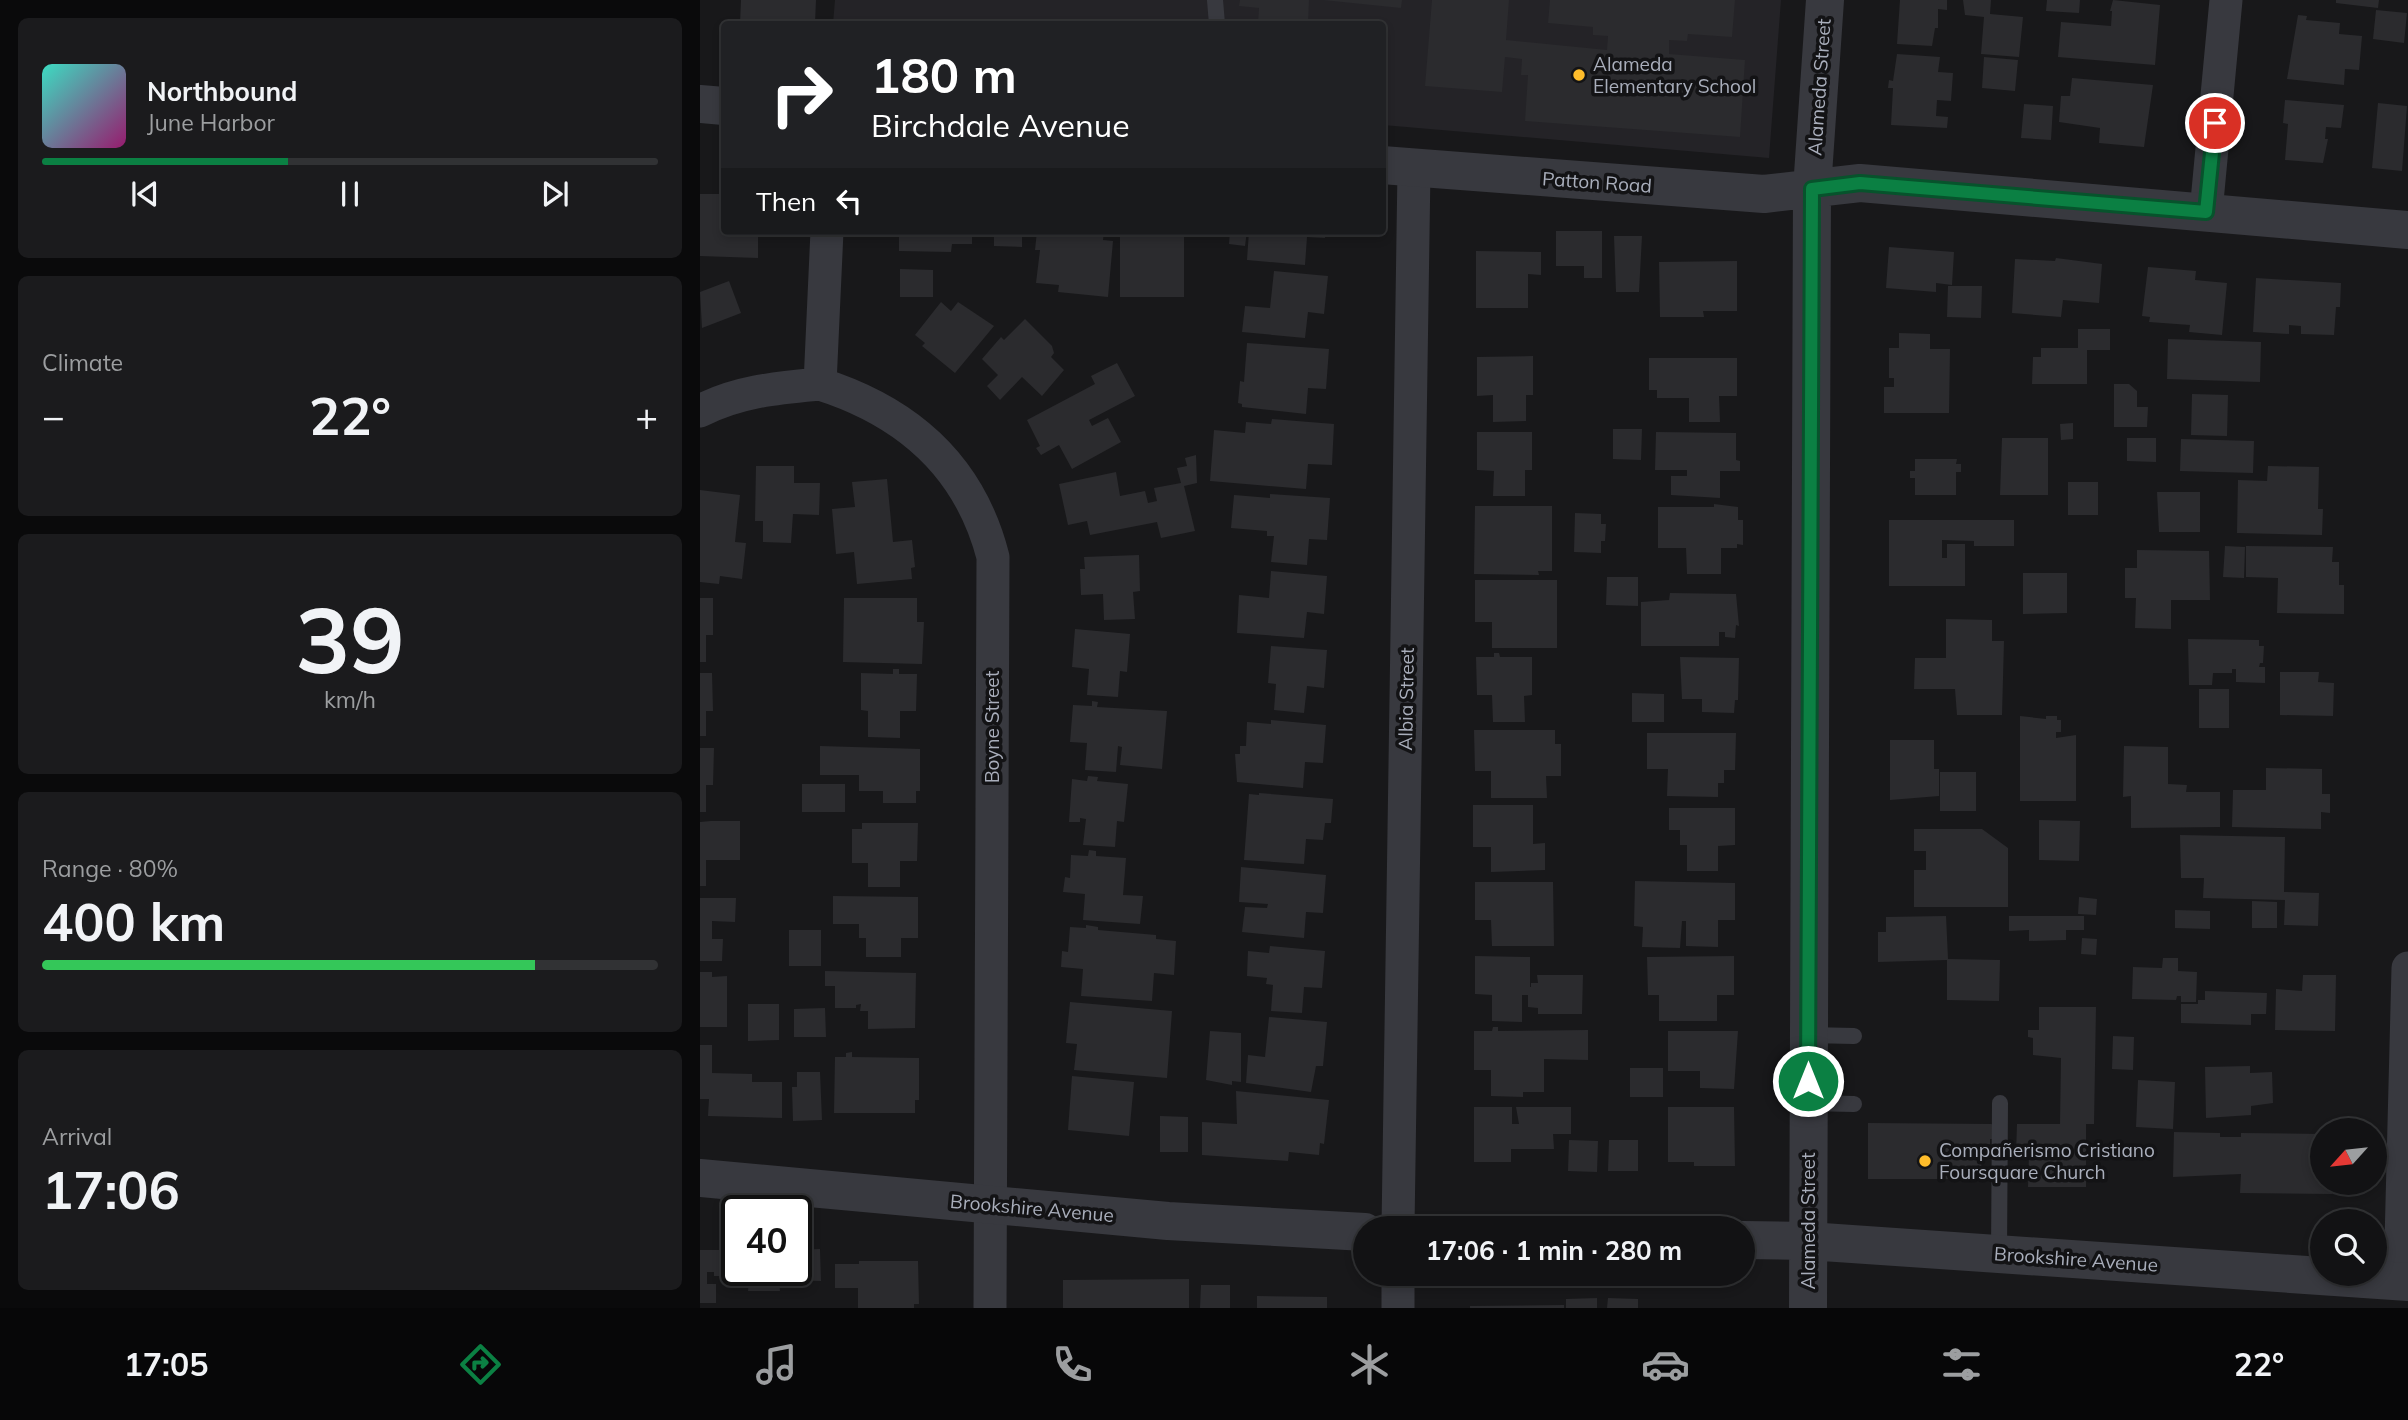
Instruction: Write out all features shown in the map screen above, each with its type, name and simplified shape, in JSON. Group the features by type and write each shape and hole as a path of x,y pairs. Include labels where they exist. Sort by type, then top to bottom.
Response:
{"street":[{"name":"Alameda Street","path":"1808,1308 1812,189 1825,0"},
{"path":"2206,212 2226,0"},
{"path":"700,104 721,106"},
{"name":"Patton Road","path":"1398,167 1764,194 1860,183 2408,230"},
{"name":"Albia Street","path":"1398,167 1398,1216"},
{"path":"700,411 724,398 772,388 820,384 827,235"},
{"name":"Boyne Street","path":"820,384 859,397 938,452 971,498 985,526 993,558 990,1308"},
{"path":"2404,1282 2408,968"},
{"name":"Brookshire Avenue","path":"700,1178 1168,1221 1353,1231"},
{"name":"Brookshire Avenue","path":"1755,1240 1808,1241 2404,1282"},
{"path":"1398,1286 1398,1308"}],"lane":[{"path":"1215,0 1217,21"},
{"path":"1808,1035 1854,1035"},
{"path":"1808,1103 1854,1104"},
{"path":"1999,1254 2000,1103"}],"shaded area":[{"name":"Alameda Elementary School","path":"835,0 1781,0 1769,158 1386,125 1386,21 833,21"}],"building":[{"path":"741,0 816,0 815,21 740,21"},
{"path":"1240,0 1309,0 1308,21 1258,21 1259,8 1239,6"},
{"path":"1323,0 1402,0 1401,8"},
{"path":"1432,0 1509,0 1506,40 1607,50 1608,36 1593,35 1593,27 1548,23 1550,0 1735,0 1732,37 1688,34 1687,41 1669,40 1669,54 1745,60 1740,137 1525,121 1528,75 1521,75 1522,59 1505,57 1502,92 1425,86"},
{"path":"1900,0 1947,0 1947,10 1938,9 1938,28 1935,28 1932,46 1897,44"},
{"path":"1963,0 1991,0 1990,14 2023,17 2019,57 1981,54 1984,17 1965,15"},
{"path":"2047,0 2080,0 2079,13 2046,11"},
{"path":"2113,0 2160,5 2155,65 2058,57 2061,22 2111,26 2110,11"},
{"path":"2336,0 2379,0 2378,8 2336,3"},
{"path":"2376,10 2407,13 2404,43 2373,39"},
{"path":"2298,15 2307,16 2306,20 2340,23 2339,34 2362,36 2359,70 2345,69 2344,85 2287,79"},
{"path":"1897,54 1940,57 1938,72 1953,73 1951,101 1937,100 1936,116 1948,117 1947,128 1891,125 1893,88 1888,88 1889,80 1893,81"},
{"path":"1984,57 2018,60 2015,91 1982,88"},
{"path":"2072,78 2153,85 2144,147 2099,143 2100,128 2059,122 2061,96 2070,96"},
{"path":"2285,100 2344,105 2341,128 2326,127 2325,139 2328,139 2323,163 2285,160 2288,124 2283,123"},
{"path":"2378,103 2407,106 2402,171 2372,168"},
{"path":"2024,104 2053,106 2051,140 2021,138"},
{"path":"700,194 721,194 721,235 758,235 758,258 700,256"},
{"path":"1556,231 1602,231 1602,278 1584,278 1584,266 1556,266"},
{"path":"899,235 972,235 972,244 952,244 951,252 899,251"},
{"path":"994,235 1022,235 1022,247 994,246"},
{"path":"1037,235 1104,235 1103,240 1113,241 1108,297 1058,292 1059,285 1036,283 1040,250 1035,250"},
{"path":"1120,235 1184,235 1184,297 1120,297"},
{"path":"1230,235 1246,235 1245,246 1229,244"},
{"path":"1249,235 1325,235 1325,238 1307,237 1305,265 1247,260"},
{"path":"1614,236 1642,236 1639,292 1616,292"},
{"path":"1889,247 1954,252 1952,285 1936,283 1936,292 1886,288"},
{"path":"1476,251 1541,252 1541,275 1528,274 1528,308 1476,308"},
{"path":"2056,258 2102,264 2099,303 2063,300 2061,317 2012,313 2015,259 2055,261"},
{"path":"1737,261 1737,311 1703,311 1704,317 1660,317 1659,262"},
{"path":"2148,267 2196,271 2195,280 2227,283 2222,335 2189,332 2190,325 2149,322 2150,317 2142,316"},
{"path":"900,269 933,270 933,297 900,297"},
{"path":"1274,271 1328,276 1324,314 1308,312 1305,338 1242,332 1245,306 1270,308"},
{"path":"2256,278 2341,283 2340,307 2336,307 2334,335 2301,334 2301,326 2289,325 2289,334 2253,332"},
{"path":"729,281 741,313 702,328 700,292"},
{"path":"1948,286 1982,286 1981,318 1947,317"},
{"path":"941,302 951,311 958,302 994,326 955,373 922,346 925,343 915,335"},
{"path":"1025,319 1052,346 1054,353 1051,357 1064,370 1042,396 1022,377 1000,400 987,386 998,375 982,359 1001,337 1004,340"},
{"path":"2078,329 2110,329 2110,350 2087,350 2087,384 2032,384 2033,357 2041,357 2041,348 2078,348"},
{"path":"1899,333 1930,334 1930,349 1950,349 1949,413 1884,413 1884,387 1894,387 1894,378 1889,378 1889,348 1899,348"},
{"path":"2168,339 2261,342 2260,382 2167,379"},
{"path":"1247,343 1329,349 1326,389 1308,388 1306,414 1242,407 1242,404 1238,403 1240,381 1244,382"},
{"path":"1533,356 1533,395 1526,395 1526,421 1493,422 1493,395 1477,396 1477,357"},
{"path":"1649,358 1737,358 1737,396 1719,396 1720,422 1689,422 1689,398 1657,398 1657,390 1649,390"},
{"path":"1117,363 1135,396 1089,420 1092,426 1108,418 1121,442 1072,469 1059,445 1041,455 1036,448 1040,446 1027,420 1095,384 1091,376"},
{"path":"2114,384 2129,384 2137,391 2137,407 2148,407 2147,427 2114,427"},
{"path":"2192,394 2228,395 2227,436 2191,435"},
{"path":"1272,419 1334,424 1332,465 1308,464 1306,489 1210,481 1214,430 1245,433 1246,422 1271,424"},
{"path":"2073,423 2073,439 2061,440 2060,424"},
{"path":"1613,429 1642,429 1641,460 1613,459"},
{"path":"1477,432 1532,432 1532,470 1525,470 1525,496 1493,496 1494,471 1477,470"},
{"path":"1656,432 1736,433 1736,460 1740,461 1740,471 1720,471 1720,498 1671,495 1671,476 1687,476 1687,470 1655,470"},
{"path":"2002,438 2048,438 2048,495 2000,495"},
{"path":"2127,438 2156,438 2156,462 2127,461"},
{"path":"2181,439 2254,441 2253,473 2180,471"},
{"path":"1196,455 1197,483 1184,486 1195,531 1161,538 1157,522 1090,535 1087,521 1068,525 1059,484 1116,472 1120,496 1145,491 1148,503 1157,501 1154,488 1181,483 1177,468 1187,466 1185,458"},
{"path":"1915,459 1957,459 1956,464 1961,464 1961,472 1956,472 1956,495 1915,495 1915,478 1910,478 1910,471 1915,471"},
{"path":"756,466 794,466 794,483 820,483 819,515 793,514 791,543 763,542 763,521 755,521"},
{"path":"2268,466 2319,467 2318,509 2323,509 2322,535 2237,533 2238,480 2267,481"},
{"path":"887,479 893,542 912,540 915,567 911,568 912,579 857,584 854,552 836,554 832,509 855,507 852,482"},
{"path":"2068,482 2098,482 2098,515 2068,515"},
{"path":"700,490 740,495 735,542 746,543 742,579 720,576 719,584 700,582"},
{"path":"2157,492 2200,492 2200,532 2159,532"},
{"path":"1270,494 1330,498 1327,540 1309,539 1307,565 1271,562 1274,536 1267,536 1267,531 1231,528 1234,495 1270,498"},
{"path":"1714,504 1738,507 1738,520 1743,520 1743,545 1737,544 1737,548 1721,548 1721,574 1687,574 1686,548 1658,548 1658,507 1714,507"},
{"path":"1475,506 1552,506 1552,571 1538,571 1539,575 1474,574"},
{"path":"1575,513 1601,514 1601,524 1606,524 1601,553 1574,552"},
{"path":"1889,520 2014,520 2014,546 1974,546 1974,541 1942,540 1942,558 1947,558 1947,544 1965,544 1965,586 1889,586"},
{"path":"2225,546 2245,547 2244,578 2223,577"},
{"path":"2246,546 2333,547 2332,562 2339,562 2339,585 2344,585 2344,614 2277,613 2278,578 2246,577"},
{"path":"2137,550 2209,551 2210,600 2171,600 2171,629 2135,628 2136,598 2125,598 2125,568 2137,568"},
{"path":"1139,555 1140,591 1133,592 1135,619 1104,620 1103,594 1081,595 1080,569 1085,569 1084,557"},
{"path":"1271,571 1327,576 1324,614 1307,612 1304,638 1237,633 1239,595 1269,598"},
{"path":"2023,573 2067,573 2067,613 2023,614"},
{"path":"1607,577 1638,577 1638,606 1606,605"},
{"path":"1475,580 1557,580 1557,648 1492,648 1492,622 1475,622"},
{"path":"1670,593 1736,594 1739,626 1736,625 1735,638 1725,637 1725,632 1719,632 1719,646 1641,646 1641,602 1669,600"},
{"path":"700,598 713,598 713,635 706,635 706,662 700,662"},
{"path":"844,598 917,598 917,622 924,622 922,664 843,662"},
{"path":"1946,619 1992,620 1992,641 2004,641 2002,715 1957,715 1955,689 1914,689 1915,658 1946,658"},
{"path":"1075,629 1130,634 1127,672 1120,671 1118,697 1087,695 1089,669 1072,667"},
{"path":"2188,639 2259,640 2259,646 2264,646 2263,663 2260,663 2259,667 2265,667 2265,683 2236,682 2236,669 2232,669 2232,673 2213,673 2212,685 2189,685"},
{"path":"1271,646 1327,650 1324,688 1307,686 1304,713 1274,710 1276,684 1268,683"},
{"path":"1494,653 1499,653 1500,657 1532,657 1532,695 1524,696 1525,722 1493,722 1492,695 1477,695 1476,657 1494,657"},
{"path":"1680,657 1739,658 1738,700 1735,700 1734,713 1702,712 1702,699 1682,699"},
{"path":"893,669 899,669 899,674 917,674 916,711 900,711 900,738 868,737 868,711 861,710 861,673 893,674"},
{"path":"2280,672 2319,672 2318,682 2334,683 2333,716 2280,715"},
{"path":"700,673 712,673 713,711 706,711 706,736 700,736"},
{"path":"2199,689 2229,689 2229,728 2199,728"},
{"path":"1632,693 1664,694 1664,722 1632,722"},
{"path":"1092,701 1098,702 1097,707 1167,711 1162,769 1120,765 1122,747 1118,746 1116,772 1085,770 1087,743 1070,742 1073,705 1092,706"},
{"path":"2020,716 2046,719 2046,716 2057,716 2057,720 2061,720 2061,732 2056,732 2056,738 2076,735 2076,801 2020,801"},
{"path":"1271,720 1326,725 1323,763 1305,762 1303,788 1237,782 1235,754 1240,754 1240,746 1246,746 1247,722 1271,724"},
{"path":"1474,730 1555,730 1555,744 1561,744 1561,776 1546,776 1547,798 1491,798 1491,771 1475,771"},
{"path":"1647,733 1736,733 1735,770 1724,770 1724,783 1718,783 1718,797 1667,796 1668,769 1647,769"},
{"path":"1890,740 1934,740 1934,769 1939,769 1939,796 1890,800"},
{"path":"820,746 920,749 920,791 916,791 916,803 883,803 883,791 859,791 859,775 820,775"},
{"path":"2124,746 2168,747 2168,784 2187,785 2186,792 2220,792 2220,827 2131,828 2131,796 2123,797"},
{"path":"700,748 714,748 713,785 706,785 706,812 700,812"},
{"path":"2266,768 2322,769 2322,794 2330,794 2330,813 2321,812 2321,829 2232,827 2233,790 2266,790"},
{"path":"1940,772 1976,772 1976,811 1940,811"},
{"path":"1088,776 1098,777 1097,781 1128,784 1124,822 1117,821 1115,847 1083,845 1086,819 1069,822 1072,779 1087,781"},
{"path":"802,784 845,784 845,812 802,812"},
{"path":"1249,794 1333,799 1331,823 1325,823 1323,840 1306,839 1304,864 1244,860"},
{"path":"1473,805 1533,805 1533,844 1545,843 1545,870 1491,872 1491,847 1473,847"},
{"path":"1669,808 1735,808 1735,845 1718,846 1718,871 1687,871 1687,845 1680,845 1680,830 1669,830"},
{"path":"2039,820 2080,821 2079,861 2039,860"},
{"path":"740,821 740,860 706,860 706,886 700,886 700,822"},
{"path":"862,823 918,823 917,861 900,861 900,887 868,887 868,863 852,863 852,829 862,829"},
{"path":"1914,829 1982,829 2008,848 2008,907 1914,907 1914,870 1926,870 1926,851 1914,851"},
{"path":"2180,835 2285,837 2284,892 2319,893 2318,926 2284,925 2285,900 2203,898 2204,878 2181,878"},
{"path":"1089,850 1096,851 1096,856 1126,858 1123,895 1143,896 1140,924 1083,920 1085,894 1063,892 1065,877 1070,878 1071,855 1088,856"},
{"path":"1241,867 1326,875 1323,913 1306,912 1304,938 1242,932 1245,907 1267,908 1268,904 1239,902"},
{"path":"1635,881 1735,883 1735,920 1718,920 1718,947 1686,946 1686,921 1682,921 1680,948 1642,947 1643,927 1634,926"},
{"path":"1475,882 1553,882 1554,946 1492,946 1491,920 1475,920"},
{"path":"833,896 918,897 918,938 901,938 901,957 866,957 866,938 859,938 859,924 833,924"},
{"path":"2079,897 2097,899 2096,915 2078,914"},
{"path":"700,898 736,898 735,922 712,921 712,939 723,939 722,961 700,961"},
{"path":"2252,901 2277,902 2277,928 2252,928"},
{"path":"2175,910 2210,911 2210,929 2175,928"},
{"path":"1946,916 1948,959 2000,960 1999,1001 1947,1000 1947,960 1878,962 1878,932 1886,932 1886,917"},
{"path":"2009,916 2084,916 2084,930 2066,930 2066,940 2029,941 2029,930 2009,931"},
{"path":"1086,925 1098,927 1098,930 1156,935 1156,939 1176,941 1174,975 1154,973 1152,1001 1081,996 1083,969 1061,967 1062,951 1068,952 1070,927 1086,928"},
{"path":"789,930 821,930 821,966 789,966"},
{"path":"2082,938 2097,939 2096,955 2081,954"},
{"path":"1270,946 1325,951 1322,988 1304,987 1302,1013 1271,1011 1273,985 1266,984 1267,978 1247,976 1248,951 1269,953"},
{"path":"1475,956 1530,957 1530,987 1531,983 1538,983 1537,975 1583,975 1582,1014 1538,1014 1538,1008 1528,1007 1528,995 1522,995 1522,1022 1492,1021 1492,995 1475,994"},
{"path":"1734,956 1734,995 1717,995 1717,1021 1659,1021 1659,995 1648,995 1647,957"},
{"path":"2163,958 2178,958 2178,971 2197,972 2196,1002 2181,1002 2181,996 2177,996 2176,1000 2132,999 2133,967 2162,968"},
{"path":"825,971 916,973 915,1028 868,1029 868,1011 860,1011 861,1004 856,1005 856,1008 835,1008 835,986 825,986"},
{"path":"700,972 712,972 712,977 727,976 727,1027 700,1027"},
{"path":"2303,975 2336,975 2335,1031 2275,1030 2276,989 2302,991"},
{"path":"2205,991 2267,993 2266,1014 2251,1014 2251,1025 2181,1023 2181,1004 2198,1004 2198,1000 2205,1000"},
{"path":"1070,1002 1172,1011 1167,1078 1074,1070 1077,1044 1066,1043"},
{"path":"748,1004 779,1004 779,1040 748,1041"},
{"path":"2039,1007 2096,1007 2094,1124 2086,1124 2086,1187 2028,1187 2029,1154 2016,1154 2017,1124 2060,1124 2061,1058 2033,1055 2033,1038 2028,1037 2028,1030 2039,1030"},
{"path":"825,1008 826,1037 794,1037 794,1009"},
{"path":"1269,1017 1327,1022 1323,1066 1316,1066 1311,1092 1246,1083 1248,1055 1265,1057"},
{"path":"1493,1027 1498,1027 1498,1031 1588,1030 1588,1060 1544,1059 1544,1092 1523,1092 1523,1097 1491,1096 1491,1070 1474,1070 1474,1031 1492,1031"},
{"path":"1210,1031 1241,1033 1241,1082 1232,1081 1232,1085 1206,1080"},
{"path":"1668,1031 1738,1031 1734,1089 1700,1088 1700,1071 1668,1071"},
{"path":"2113,1036 2134,1037 2133,1070 2112,1069"},
{"path":"700,1045 712,1045 712,1073 752,1074 752,1082 782,1082 782,1118 708,1116 709,1099 700,1099"},
{"path":"852,1052 852,1057 919,1058 919,1100 915,1100 915,1113 834,1113 835,1057 846,1057 846,1053"},
{"path":"2250,1066 2250,1073 2272,1072 2273,1103 2251,1106 2251,1115 2206,1118 2205,1067"},
{"path":"1630,1068 1663,1068 1663,1097 1630,1097"},
{"path":"797,1072 820,1072 822,1120 793,1121 792,1087 797,1087"},
{"path":"1072,1076 1134,1082 1129,1136 1068,1130"},
{"path":"2138,1080 2175,1082 2173,1129 2136,1127"},
{"path":"1236,1091 1329,1100 1324,1144 1320,1143 1319,1155 1289,1152 1288,1161 1202,1155 1202,1122 1237,1124"},
{"path":"1474,1107 1512,1107 1512,1124 1519,1124 1516,1107 1571,1107 1571,1134 1553,1134 1554,1149 1511,1149 1511,1162 1474,1162"},
{"path":"1668,1107 1734,1107 1735,1166 1694,1166 1694,1162 1668,1162"},
{"path":"1160,1116 1188,1117 1188,1152 1160,1152"},
{"name":"Compañerismo Cristiano Foursquare Church","path":"1868,1123 1991,1124 1994,1125 1994,1139 1990,1139 1990,1144 1982,1144 1981,1179 1868,1179"},
{"path":"2174,1132 2220,1133 2220,1137 2241,1137 2241,1133 2310,1134 2310,1194 2240,1193 2241,1174 2173,1177"},
{"path":"1569,1140 1598,1141 1597,1172 1568,1171"},
{"path":"1609,1140 1638,1140 1638,1171 1608,1171"},
{"path":"812,1249 820,1249 821,1281 812,1281"},
{"path":"700,1250 721,1250 721,1276 707,1272 707,1284 716,1284 716,1303 700,1303"},
{"path":"859,1261 918,1261 919,1304 914,1304 914,1308 858,1308 858,1288 835,1288 835,1264 859,1264"},
{"path":"1189,1279 1189,1308 1063,1308 1063,1280"},
{"path":"1201,1285 1230,1285 1230,1308 1200,1308"},
{"path":"748,1286 780,1286 780,1291 748,1291"},
{"path":"1257,1296 1327,1297 1327,1308 1257,1308"},
{"path":"1597,1298 1597,1308 1566,1308 1566,1299"},
{"path":"1608,1298 1638,1299 1638,1308 1607,1308"},
{"path":"1564,1305 1564,1308 1470,1308 1470,1306"}],"place":[{"name":"Alameda Elementary School","path":"1579,75"},
{"name":"Compañerismo Cristiano Foursquare Church","path":"1925,1161"}],"route":[{"path":"1808,1081 1812,189 1860,183 2206,212 2215,123"}]}
